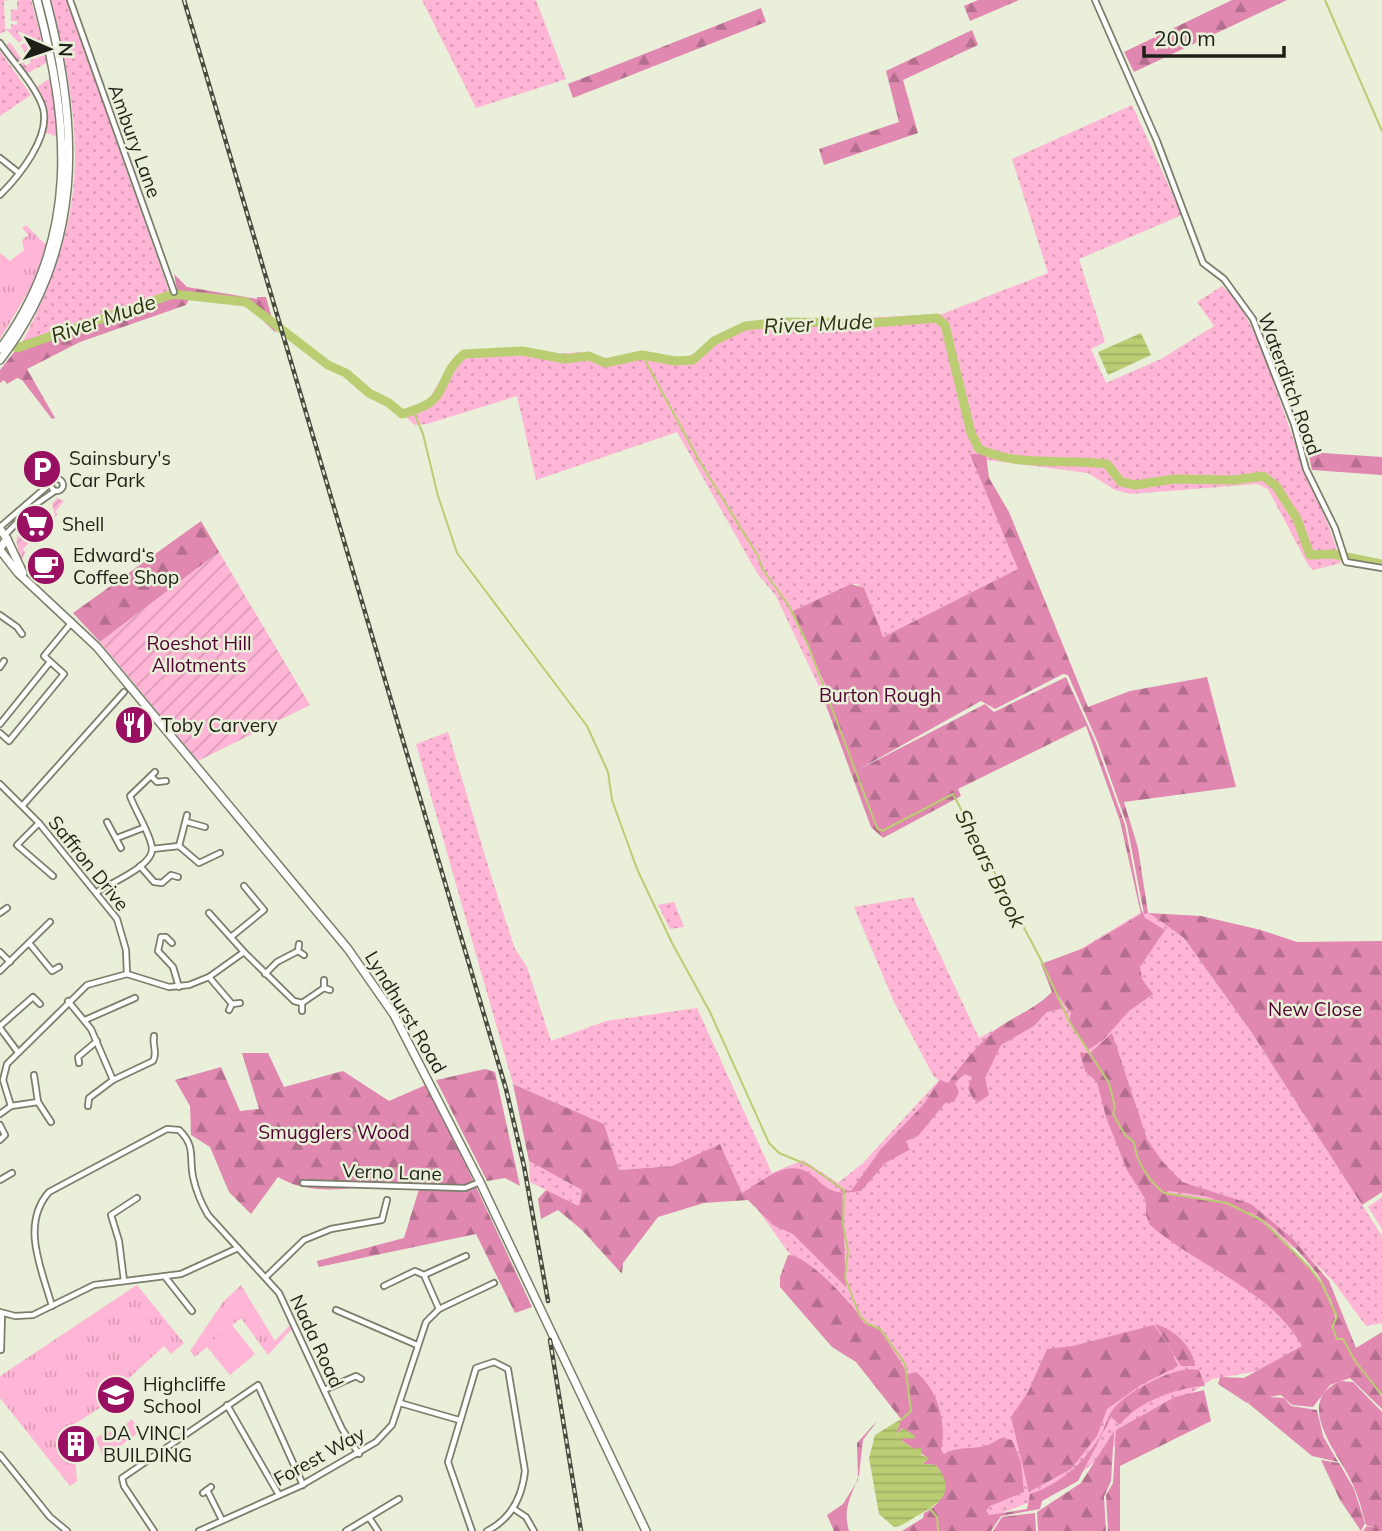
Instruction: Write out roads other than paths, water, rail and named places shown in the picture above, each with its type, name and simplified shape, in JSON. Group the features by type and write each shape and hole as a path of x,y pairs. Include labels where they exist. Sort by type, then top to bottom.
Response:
{"main road":[{"path":"0,349 21,315 49,251 61,189 62,117 37,0"},
{"path":"0,360 18,335 42,288 65,216 70,166 69,117 57,42 46,0"},
{"path":"0,549 3,532"},
{"name":"Lyndhurst Road","path":"3,532 29,582"},
{"name":"Lyndhurst Road","path":"0,549 29,582 72,621 358,962 422,1066 646,1531"}],"street":[{"name":"Ambury Lane","path":"70,0 174,292"},
{"name":"Waterditch Road","path":"1095,0 1157,141 1203,263 1224,279 1253,319 1294,424 1306,469 1335,528 1346,562 1382,568"},
{"path":"0,43 37,97 44,115 34,149 19,173 0,195"},
{"path":"0,158 19,173"},
{"path":"57,479 62,483 61,489 33,507 3,532 57,479"},
{"path":"51,484 55,491"},
{"path":"0,615 17,626 22,634"},
{"path":"0,733 9,741 64,674 44,656 72,621"},
{"path":"0,724 50,662"},
{"path":"23,805 124,692"},
{"path":"130,796 153,774 157,782 166,781"},
{"name":"Saffron Drive","path":"1,788 39,822 119,923 126,950 127,974"},
{"path":"123,792 130,796 152,849"},
{"path":"179,846 187,815"},
{"path":"10,852 39,822"},
{"path":"107,822 121,848"},
{"path":"187,822 205,827"},
{"path":"117,838 143,828"},
{"path":"17,845 53,876"},
{"path":"97,892 140,866 152,849 179,846 199,863 220,853"},
{"path":"140,866 155,882 162,883 171,875"},
{"path":"169,869 171,875"},
{"path":"171,875 178,877"},
{"path":"249,892 255,886"},
{"path":"232,937 263,913 262,905 244,887"},
{"path":"0,913 7,908"},
{"path":"209,913 265,974 294,1001 302,1003 327,989 324,980"},
{"path":"0,971 50,922"},
{"path":"172,943 166,937 161,937 158,951 173,967 179,987"},
{"path":"29,943 52,971 60,967"},
{"path":"298,951 299,944"},
{"path":"265,974 277,962 298,951"},
{"path":"298,951 304,955"},
{"path":"0,952 10,962"},
{"path":"11,1106 2,1073 17,1051 40,1034 68,1001 87,985 127,974 163,986 179,987 209,977 244,952"},
{"path":"209,977 232,1004"},
{"path":"17,1051 0,1027 33,997 40,1004"},
{"path":"85,1020 126,999 135,998"},
{"path":"68,1001 85,1020 97,1041 113,1080"},
{"path":"232,1004 240,1003"},
{"path":"302,1003 302,1011"},
{"path":"229,1010 232,1004"},
{"path":"88,1106 89,1098 113,1080 153,1061 156,1054 149,1044 154,1036"},
{"path":"76,1059 97,1041"},
{"path":"34,1075 38,1102 51,1122"},
{"path":"0,1114 11,1106 38,1102"},
{"path":"0,1125 5,1135 0,1140"},
{"name":"Nada Road","path":"52,1306 35,1247 34,1224 42,1200 49,1192 167,1129 180,1130 189,1139 194,1154 192,1174 200,1202 208,1215 267,1276 286,1305 342,1429 359,1454"},
{"path":"0,1180 12,1173"},
{"name":"Verno Lane","path":"303,1182 466,1188 480,1182"},
{"path":"124,1282 119,1241 111,1215 137,1198"},
{"path":"267,1276 304,1240 331,1228 382,1220 387,1200"},
{"path":"1,1350 1,1312 33,1315 94,1285 166,1278 194,1269 238,1248"},
{"path":"424,1275 466,1256"},
{"path":"384,1286 415,1271 424,1275 439,1310"},
{"path":"166,1278 192,1311"},
{"name":"Forest Way","path":"199,1531 303,1485 376,1442 392,1425 425,1322 439,1310 494,1283"},
{"path":"336,1310 417,1345"},
{"path":"472,1531 448,1462 476,1368 494,1362 508,1369 524,1471 523,1487 514,1508 499,1525 487,1531"},
{"path":"324,1390 358,1375"},
{"path":"154,1531 124,1486 122,1478 258,1385 303,1485"},
{"path":"400,1403 459,1420"},
{"path":"227,1405 279,1495"},
{"path":"0,1455 50,1517 67,1531"},
{"path":"207,1490 222,1520"},
{"path":"346,1531 370,1519 399,1499"},
{"path":"514,1508 526,1517 534,1531"},
{"path":"370,1519 378,1531"}],"waterway":[{"path":"1325,0 1382,131"},
{"name":"River Mude","path":"17,348 173,294 246,302 328,365 346,373 369,393 389,403 402,414 423,407 433,400 457,360 464,354 522,351 565,359 589,356 605,363 642,355 675,361 693,360 714,341 745,326 785,322 872,323 937,318 945,325 971,433 979,449 1027,461 1107,464 1121,482 1135,485 1174,479 1234,480 1263,476 1276,486 1297,519 1310,555 1332,554 1382,564"},
{"name":"Shears Brook","path":"642,355 700,462 758,556 763,570 789,606 808,645 877,828 882,831 953,794 1040,958 1069,1021 1109,1083 1115,1107 1113,1114 1125,1135 1134,1142 1137,1156 1148,1176 1164,1193 1227,1203 1263,1221 1309,1267 1322,1284 1337,1317 1332,1326 1337,1339 1343,1339 1355,1361 1382,1395"},
{"path":"413,410 423,434 438,496 457,553 587,726 608,772 612,800 637,869 672,943 710,1012 769,1143 779,1153 808,1165 844,1190 843,1224 848,1251 845,1278 860,1316 868,1324 880,1329 905,1364 911,1411 901,1420"},
{"path":"930,1509 937,1517 938,1531"}],"railway":[{"path":"184,0 506,1089 524,1166 548,1301"},
{"path":"550,1340 581,1531"}],"place":[{"name":"Sainsbury's Car Park","path":"42,469"},
{"name":"Shell","path":"35,524"},
{"name":"Edward‘s Coffee Shop","path":"46,566"},
{"name":"Toby Carvery","path":"134,725"},
{"name":"Highcliffe School","path":"116,1395"},
{"name":"DA VINCI BUILDING","path":"76,1444"}],"park label":[{"name":"Roeshot Hill Allotments","path":"199,654"},
{"name":"Burton Rough","path":"880,695"},
{"name":"New Close","path":"1315,1009"},
{"name":"Smugglers Wood","path":"334,1132"}]}
